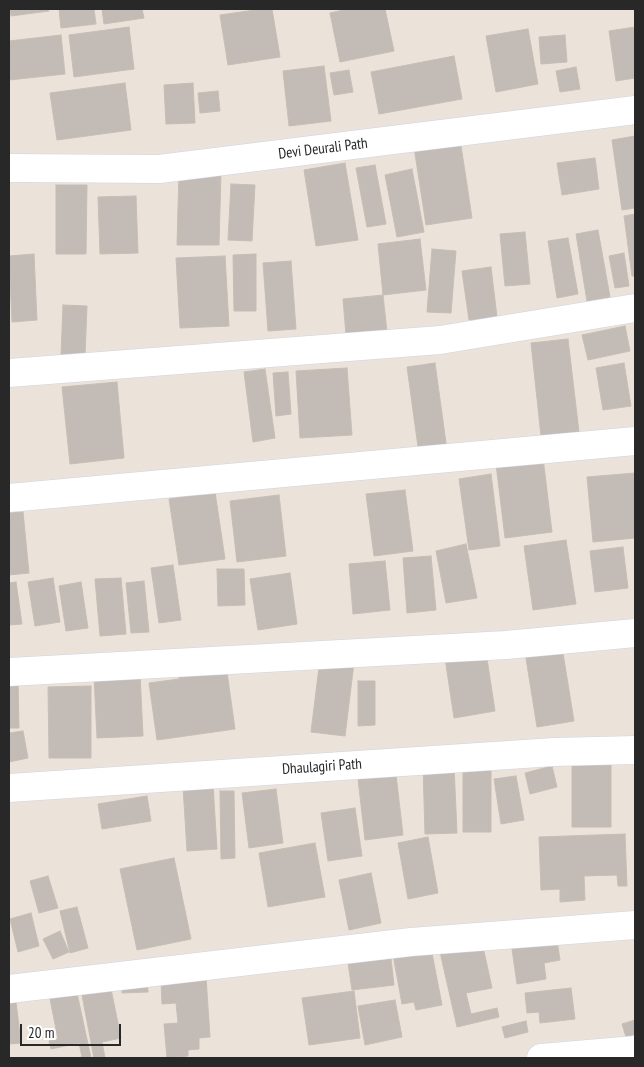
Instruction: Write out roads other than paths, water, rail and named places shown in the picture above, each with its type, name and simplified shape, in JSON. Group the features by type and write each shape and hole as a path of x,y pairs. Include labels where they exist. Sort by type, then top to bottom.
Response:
{"street":[{"name":"Devi Deurali Path","path":"9,168 159,169 635,110"},
{"path":"9,373 440,340 635,308"},
{"path":"9,498 635,442"},
{"path":"9,672 506,645 635,632"},
{"name":"Dhaulagiri Path","path":"9,788 554,752 635,750"},
{"path":"9,989 411,942 635,925"},
{"path":"541,1058 635,1050"}]}
